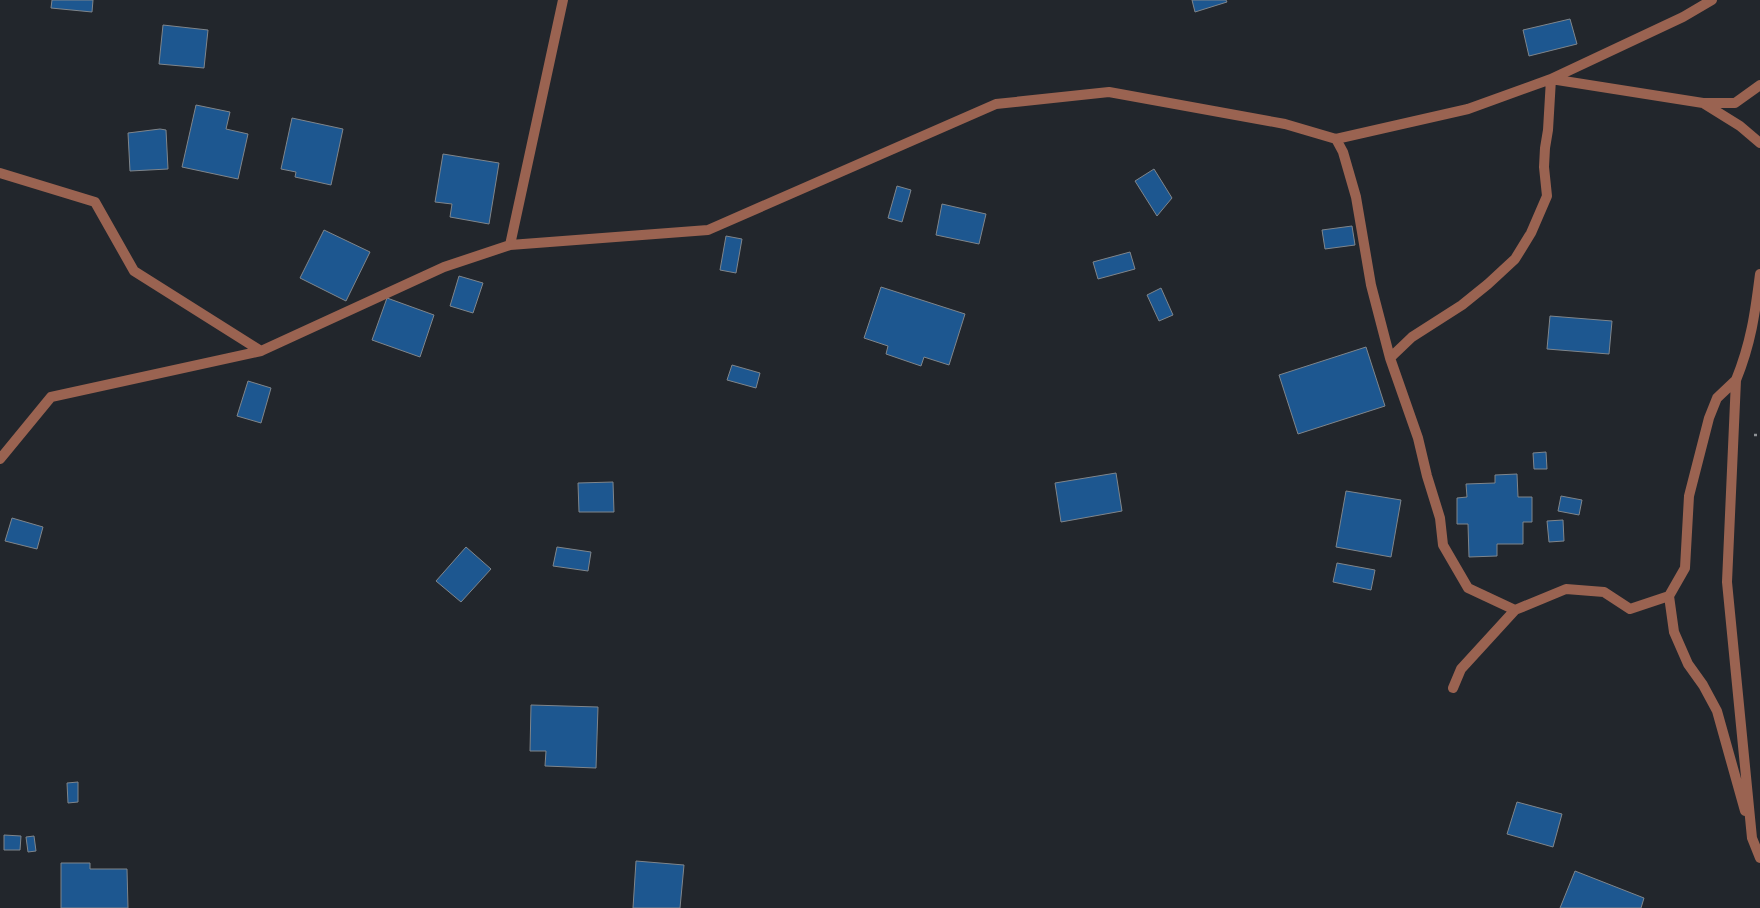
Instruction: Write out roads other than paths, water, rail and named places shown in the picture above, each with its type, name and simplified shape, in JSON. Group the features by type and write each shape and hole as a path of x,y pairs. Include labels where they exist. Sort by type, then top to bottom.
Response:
{"street":[{"path":"510,245 563,0"},
{"path":"0,459 51,397 261,351 444,267 510,245 708,230 996,104 1109,92 1285,124 1336,139 1468,108 1551,79 1683,17 1712,0"},
{"path":"1551,79 1703,103 1735,103 1760,85"},
{"path":"1390,358 1412,337 1462,305 1488,284 1515,259 1531,233 1547,196 1544,167 1551,79"},
{"path":"1703,103 1740,126 1760,143"},
{"path":"1336,139 1343,152 1356,197 1371,285 1390,358 1418,438 1427,476 1440,518 1443,545 1468,588 1515,610"},
{"path":"0,173 94,202 134,271 261,351"},
{"path":"1752,838 1727,582 1736,380 1746,355 1754,323 1760,274"},
{"path":"1736,380 1717,398 1709,418 1689,496 1685,568 1669,596 1674,632 1688,664 1703,685 1717,711 1752,838 1760,858"},
{"path":"1453,688 1461,670 1515,610 1566,589 1604,592 1630,609 1669,596"}]}
